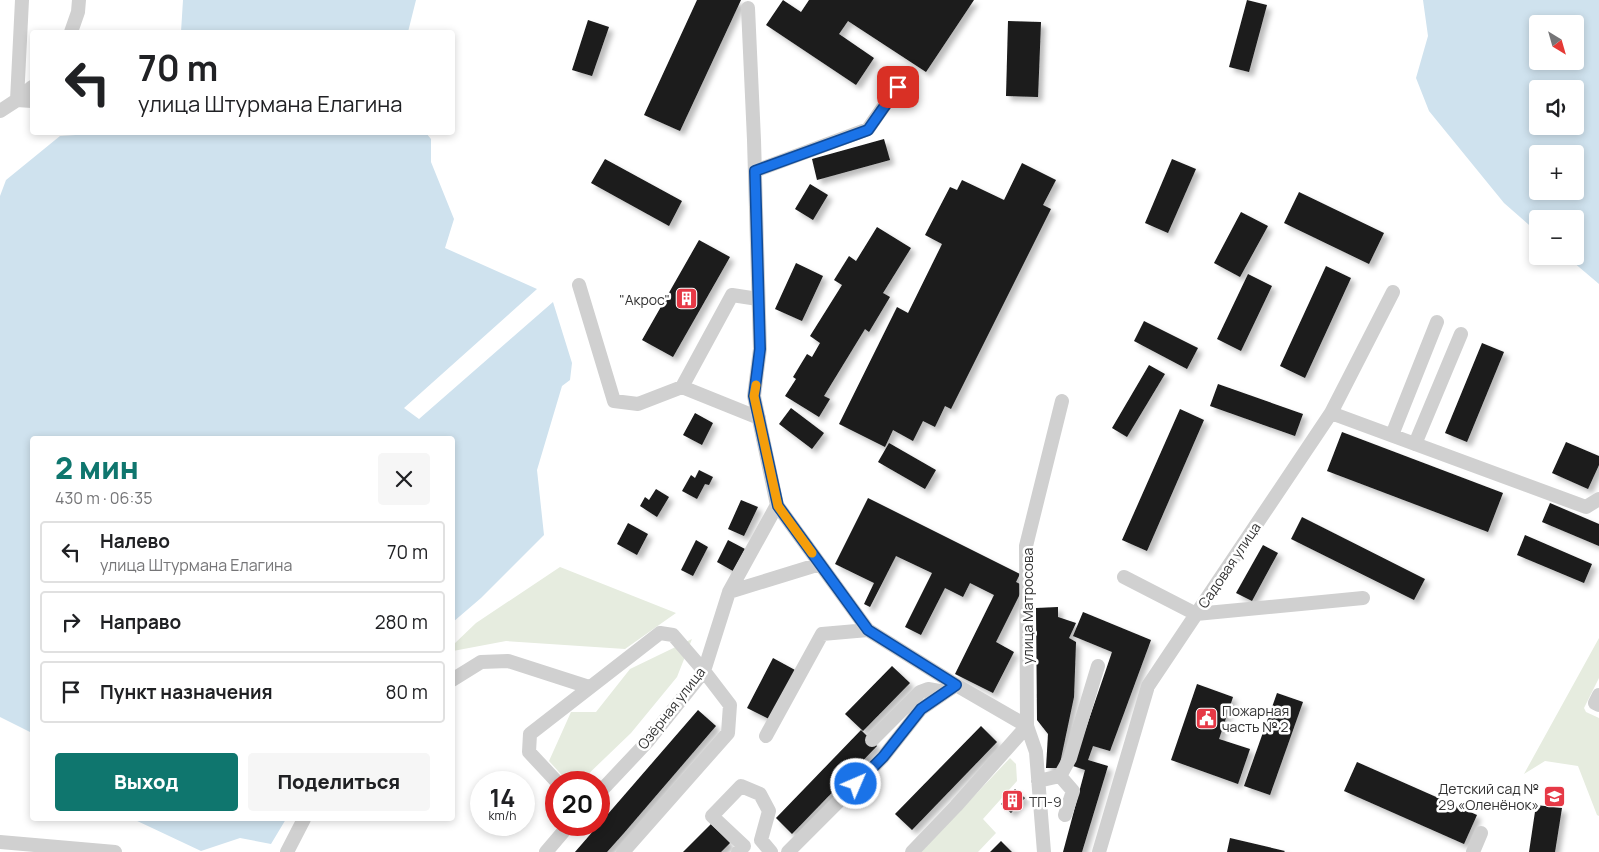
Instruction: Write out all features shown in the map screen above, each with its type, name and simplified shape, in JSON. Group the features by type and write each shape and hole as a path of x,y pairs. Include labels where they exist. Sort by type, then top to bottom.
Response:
{"street":[{"path":"17,100 22,0"},
{"path":"72,30 78,12 79,0"},
{"path":"748,8 760,349 754,396 778,506 868,630 951,689 1027,726 912,852"},
{"path":"755,171 868,130 907,73"},
{"path":"0,111 30,89"},
{"path":"17,100 30,101"},
{"path":"579,285 614,401 638,404 682,387 732,296 758,299"},
{"name":"Садовая улица","path":"1099,852 1148,686 1331,413 1393,292"},
{"path":"1392,436 1437,322"},
{"path":"1415,444 1461,334"},
{"path":"682,387 759,418"},
{"name":"улица Матросова","path":"1044,852 1036,752 1027,726 1026,546 1062,401"},
{"path":"1331,413 1586,508 1599,499"},
{"name":"Озёрная улица","path":"610,781 648,740 704,671 729,592 778,506"},
{"path":"729,592 820,564"},
{"path":"1124,578 1196,614 1363,598"},
{"path":"766,736 822,634 868,630"},
{"path":"547,771 529,752 530,734 588,687 660,633 673,636 704,671 730,705 728,734 623,852"},
{"path":"455,678 481,662 508,661 588,687"},
{"path":"1038,781 1060,776 1070,758 1098,666"},
{"path":"872,740 920,692 928,689 951,689"},
{"path":"788,852 883,757 921,709 951,689"},
{"path":"1599,695 1595,703 1599,704"},
{"path":"1060,776 1074,791 1065,815"},
{"path":"738,852 744,846 712,816 741,786 760,794 769,811 761,840 771,852"},
{"path":"287,852 303,821"},
{"path":"1474,852 1481,833"},
{"path":"546,852 560,836"},
{"path":"0,842 115,852"}],"shaded area":[{"path":"560,567 676,613 625,649 506,641 455,651 455,643 476,623"},
{"path":"1599,638 1599,678 1584,708 1586,712 1599,718 1599,816 1578,766 1545,761 1524,774"},
{"path":"692,639 677,677 631,733 591,771 558,771 549,761 571,712 596,712 630,669"},
{"path":"1010,758 1016,764 1017,781 983,819 996,833 978,852 921,852"}],"water":[{"path":"183,0 416,0 408,30 181,30"},
{"path":"1423,0 1599,0 1599,284 1577,265 1584,265 1584,210 1529,210 1529,225 1504,203 1429,111 1416,78 1428,36"},
{"path":"428,135 431,139 431,162 454,219 445,248 537,289 404,408 419,419 553,302 572,363 570,380 562,386 537,470 544,535 481,598 455,620 455,436 30,436 30,732 0,717 0,196 6,180 60,136"},
{"path":"137,821 285,821 271,844 240,838 201,851"}],"building":[{"path":"697,0 741,0 680,131 644,115"},
{"path":"783,0 801,12 809,0 974,0 926,72 848,21 839,34 874,58 856,85 766,25"},
{"path":"1247,0 1267,5 1249,72 1229,67"},
{"path":"588,20 609,27 592,76 572,70"},
{"path":"1008,21 1041,22 1038,97 1006,96"},
{"path":"884,139 890,160 817,180 812,159"},
{"path":"605,159 682,201 669,226 591,183"},
{"path":"1172,159 1196,169 1168,233 1145,223"},
{"path":"1022,163 1056,180 1043,205 1051,209 951,409 945,406 935,427 923,421 913,441 893,430 885,447 839,424 897,307 908,313 942,244 925,235 950,187 957,190 962,180 1004,200"},
{"path":"810,184 828,195 813,220 795,209"},
{"path":"1299,192 1384,233 1369,264 1284,223"},
{"path":"1241,212 1268,226 1240,277 1214,263"},
{"path":"877,227 911,248 883,293 890,297 869,332 865,329 824,396 830,399 819,417 785,396 796,379 793,377 807,354 812,357 820,343 810,336 842,285 834,280 849,256 856,261"},
{"name":"\"Акрос\"","path":"699,240 730,257 673,357 642,340"},
{"path":"796,263 823,276 802,321 775,309"},
{"path":"1326,266 1351,278 1305,378 1280,366"},
{"path":"1248,274 1272,286 1241,351 1217,339"},
{"path":"1144,321 1198,348 1187,369 1134,341"},
{"path":"1482,343 1504,352 1467,442 1445,433"},
{"path":"1149,365 1165,374 1127,437 1112,428"},
{"path":"1218,384 1303,414 1295,436 1210,406"},
{"path":"791,408 824,433 812,449 779,424"},
{"path":"1180,409 1204,420 1147,551 1122,540"},
{"path":"695,413 713,423 702,445 683,435"},
{"path":"1342,432 1503,493 1488,532 1327,471"},
{"path":"1566,442 1599,456 1599,465 1588,489 1552,473"},
{"path":"889,443 936,470 925,489 878,462"},
{"path":"699,470 713,477 709,485 705,484 697,499 682,491 691,475 695,478"},
{"path":"656,489 669,497 657,517 640,506 645,497 649,500"},
{"path":"868,498 1020,574 1016,582 1024,586 996,642 1014,652 993,693 955,674 994,595 970,583 963,597 945,588 921,635 905,627 932,573 896,556 870,607 864,604 874,583 835,564"},
{"path":"741,500 758,507 744,536 728,529"},
{"path":"1550,503 1599,524 1599,546 1542,522"},
{"path":"1302,517 1425,579 1414,600 1291,539"},
{"path":"628,523 648,534 637,555 617,544"},
{"path":"1525,535 1592,564 1584,583 1517,555"},
{"path":"696,540 708,547 693,576 681,570"},
{"path":"728,540 745,549 733,571 717,562"},
{"path":"1263,545 1278,553 1252,601 1236,593"},
{"path":"1058,607 1058,617 1076,623 1069,638 1076,642 1074,697 1059,768 1046,768 1048,734 1037,720 1036,608"},
{"path":"1083,612 1151,640 1110,751 1093,746 1088,760 1108,766 1082,852 1063,852 1085,770 1073,766 1112,652 1073,636"},
{"path":"773,658 795,670 769,719 747,708"},
{"path":"892,666 910,683 863,731 845,714"},
{"name":"Пожарная часть № 2","path":"1197,684 1233,697 1219,739 1250,749 1238,784 1171,760"},
{"path":"1277,693 1303,702 1270,795 1244,786"},
{"path":"698,710 716,726 607,852 575,852 589,836 610,836 610,812"},
{"path":"981,726 997,742 912,830 895,814"},
{"path":"861,730 877,746 792,834 776,818"},
{"path":"1357,762 1477,815 1464,844 1344,791"},
{"name":"ТП-9","path":"1015,789 1025,798 1011,813 1001,804"},
{"path":"1536,805 1562,808 1555,852 1529,852"},
{"path":"711,824 730,843 721,852 683,852"},
{"path":"1230,838 1285,851 1227,852"},
{"path":"1001,841 1012,852 990,852"}],"slow traffic":[{"path":"756,385 754,396 778,506 812,553"}],"place":[{"name":"\"Акрос\"","path":"686,299"},
{"name":"Пожарная часть № 2","path":"1206,718"},
{"name":"Детский сад № 29 «Оленёнок»","path":"1555,796"},
{"name":"ТП-9","path":"1013,801"}],"route":[{"path":"856,784 883,757 921,709 956,685 868,630 778,506 754,396 760,349 755,171 868,130 898,87"}]}
